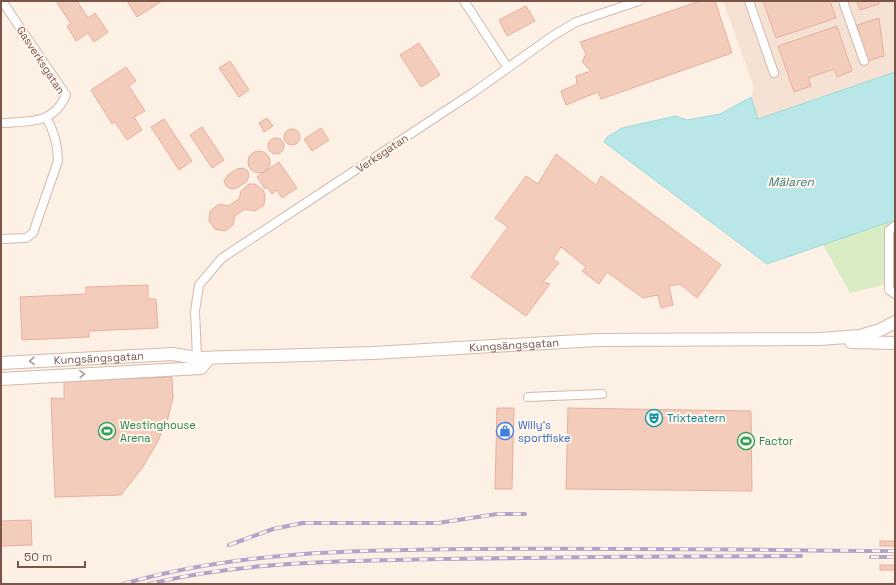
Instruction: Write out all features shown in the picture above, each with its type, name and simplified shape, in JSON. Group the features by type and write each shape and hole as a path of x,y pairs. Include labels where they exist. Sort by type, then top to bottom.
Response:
{"main road":[{"name":"Kungsängsgatan","path":"1,363 173,354 203,358 373,353 597,340 820,338 860,336 880,330 895,322"},
{"path":"895,327 895,335"},
{"name":"Kungsängsgatan","path":"820,338 861,343 895,343"},
{"name":"Kungsängsgatan","path":"1,379 201,368 203,358"}],"street":[{"name":"Gasverksgatan","path":"1,123 32,121 46,117 61,107 66,95 2,1"},
{"path":"464,1 508,68"},
{"name":"Verksgatan","path":"203,358 195,310 198,285 222,258 576,22 639,1"},
{"path":"749,1 774,73"},
{"path":"844,1 864,61"},
{"path":"1,239 26,238 32,233 58,161 58,151 53,131 46,117"},
{"path":"895,226 889,230 888,290 895,294"},
{"path":"528,397 602,394"}],"shaded area":[{"path":"723,1 895,1 895,72 758,119 751,97 754,88"}],"green space":[{"path":"895,219 895,282 850,293 823,244"}],"water":[{"name":"Mälaren","path":"895,72 895,220 767,264 604,142 607,137 622,128 676,116 687,120 720,114 751,97 758,119"}],"building":[{"path":"56,1 77,1 88,18 95,13 108,32 94,42 88,33 76,41 67,26 71,24"},
{"path":"127,1 162,1 137,17"},
{"path":"700,1 715,1 732,53 601,99 598,92 566,105 561,91 577,84 576,76 591,71 582,62 586,54 580,42"},
{"path":"763,1 830,1 836,18 776,38"},
{"path":"857,1 878,1 879,4 860,10"},
{"path":"526,6 535,21 507,36 499,20"},
{"path":"879,18 884,56 867,61 857,25"},
{"path":"837,26 852,71 837,77 834,69 808,78 811,86 794,92 778,46"},
{"path":"419,43 440,75 421,87 400,55"},
{"path":"230,61 249,90 239,97 219,68"},
{"path":"126,67 136,81 129,86 145,111 134,117 142,130 127,140 115,122 112,124 91,90"},
{"path":"267,118 273,126 264,132 259,123"},
{"path":"164,119 192,161 179,170 151,127"},
{"path":"202,127 224,160 212,168 190,135"},
{"path":"321,128 329,140 312,151 304,139"},
{"path":"289,129 295,129 300,134 298,143 295,145 289,145 284,140 284,134"},
{"path":"276,138 282,140 284,146 282,152 276,154 270,152 268,146 270,140"},
{"path":"259,151 267,154 270,162 267,170 259,173 251,170 248,162 251,154"},
{"path":"556,154 596,185 601,176 721,265 697,298 680,284 669,286 673,305 661,308 658,295 643,298 607,272 599,284 582,271 586,267 561,247 553,259 559,263 543,282 550,284 526,316 471,277 508,227 495,218 526,176 538,184"},
{"path":"279,162 297,188 282,198 277,190 272,194 267,187 265,189 257,177"},
{"path":"243,168 248,171 249,177 246,182 237,188 231,189 226,186 224,181 228,175 237,169"},
{"path":"249,184 255,184 263,190 265,195 264,205 255,211 245,209 235,216 233,225 225,231 215,229 209,221 210,211 219,204 228,206 239,199 241,191"},
{"path":"148,285 148,299 156,299 158,328 89,331 89,337 22,340 20,297 86,294 86,287"},
{"name":"Westinghouse Arena","path":"172,377 173,397 168,418 157,443 142,468 121,495 55,497 51,398 64,399 64,381"},
{"path":"497,408 514,408 512,489 495,489"},
{"path":"568,408 751,411 752,491 566,489"},
{"path":"31,520 32,545 1,546 1,521"},
{"path":"880,541 895,541 895,546 880,546"},
{"path":"880,565 895,565 895,570 880,570"}],"railway":[{"path":"229,545 273,529 303,523 438,523 497,514 525,514"},
{"path":"123,584 212,564 257,558 303,554 395,550 690,549 895,551"},
{"path":"149,584 185,576 221,571 330,562 666,556 801,556"},
{"path":"871,557 895,557"}],"place":[{"name":"Trixteatern","path":"654,418"},
{"name":"Westinghouse Arena","path":"107,431"},
{"name":"Willy's sportfiske","path":"505,431"},
{"name":"Factor","path":"746,441"}]}
